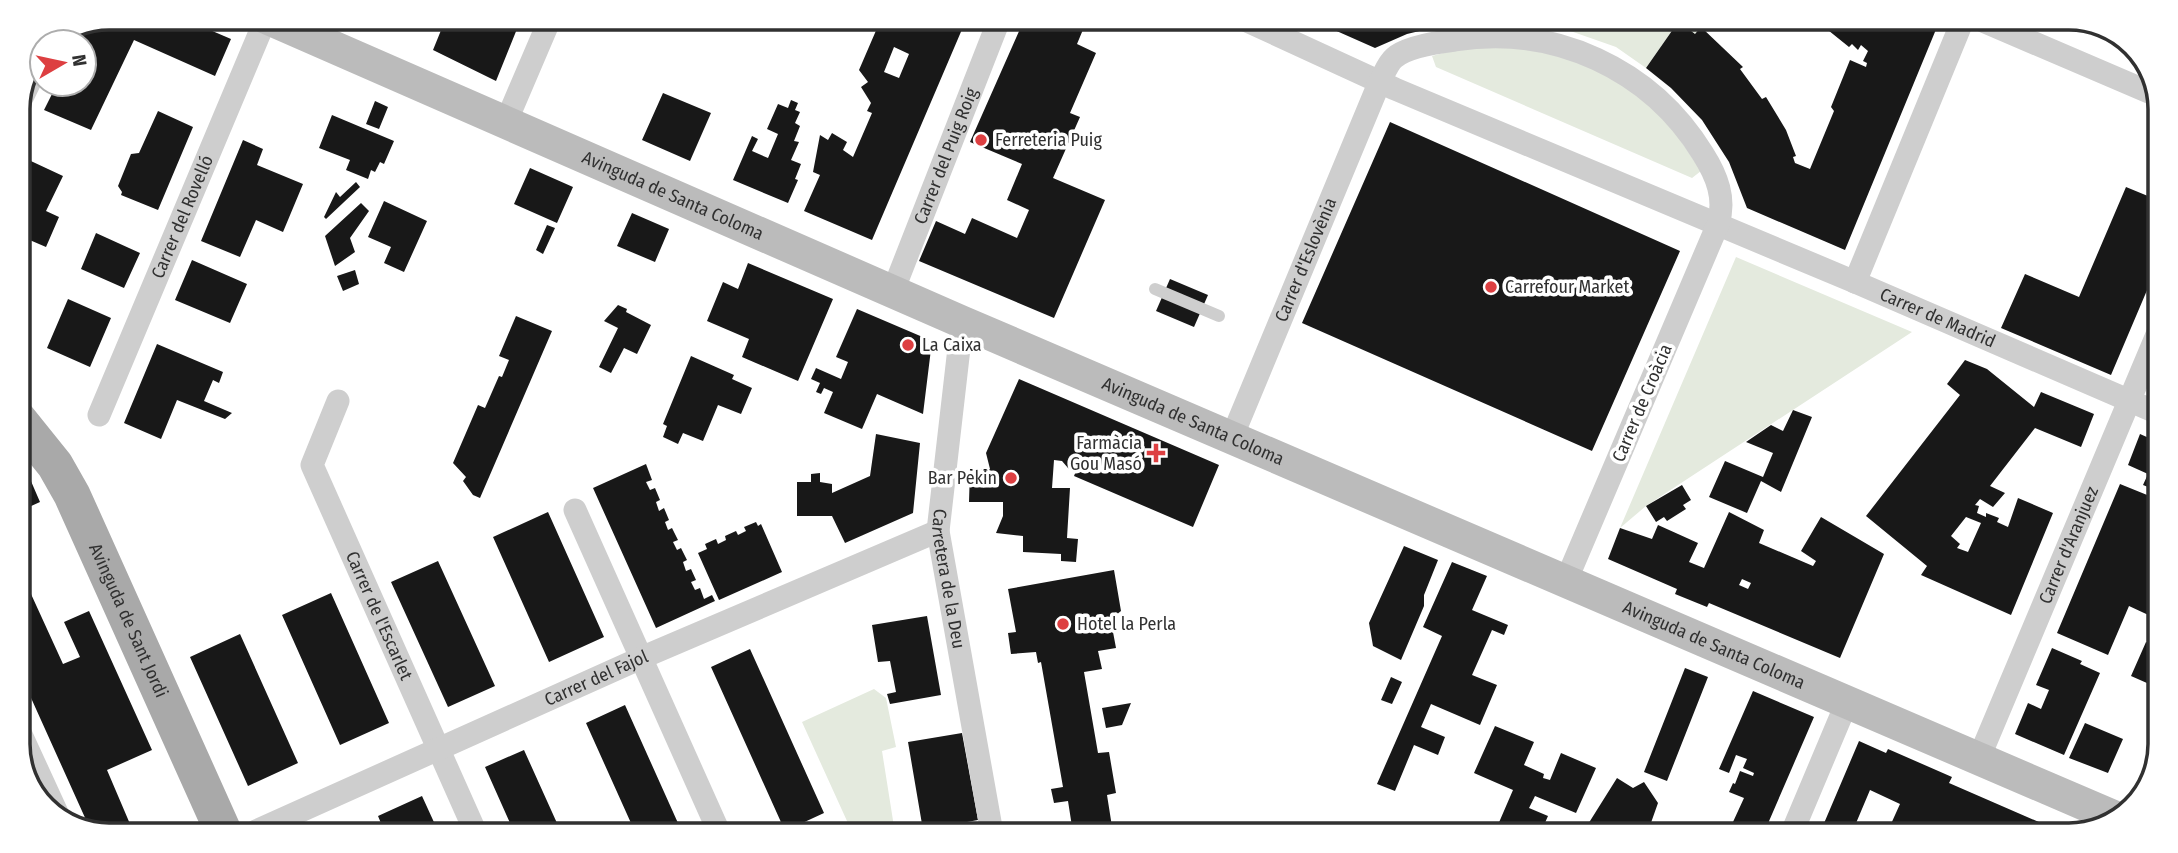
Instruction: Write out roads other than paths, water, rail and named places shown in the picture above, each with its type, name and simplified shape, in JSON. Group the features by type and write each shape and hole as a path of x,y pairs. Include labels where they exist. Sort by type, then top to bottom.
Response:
{"main road":[{"name":"Avinguda de Santa Coloma","path":"295,30 962,322 2108,813"},
{"name":"Avinguda de Sant Jordi","path":"30,434 55,465 72,495 219,823"}],"street":[{"name":"Carrer del Rovelló","path":"99,415 262,30"},
{"path":"506,122 545,30"},
{"name":"Carrer del Puig Roig","path":"893,291 995,30"},
{"name":"Carrer de Madrid","path":"1268,30 2148,409"},
{"path":"1855,282 1959,30"},
{"path":"2004,30 2146,91"},
{"path":"1380,80 1394,57 1435,43 1463,39 1515,37 1561,45 1581,52 1627,75 1664,104 1682,123 1712,167 1720,187 1722,208 1718,224"},
{"name":"Carrer d'Eslovènia","path":"1231,438 1380,80"},
{"name":"Carrer de Croàcia","path":"1566,581 1718,224"},
{"name":"Carretera de la Deu","path":"962,322 938,531 990,823"},
{"name":"Carrer d'Aranjuez","path":"1979,758 2148,356"},
{"name":"Carrer de l'Escarlet","path":"338,401 312,465 471,823"},
{"path":"575,510 715,823"},
{"name":"Carrer del Fajol","path":"274,823 641,659 938,531"},
{"path":"1796,823 1847,702"},
{"path":"31,756 49,795"}],"lane":[{"path":"1155,289 1219,316"}],"place":[{"name":"Ferreteria Puig","path":"981,140"},
{"name":"Carrefour Market","path":"1491,287"},
{"name":"La Caixa","path":"908,345"},
{"name":"Farmàcia Gou Masó","path":"1156,453"},
{"name":"Bar Pekin","path":"1011,478"},
{"name":"Hotel la Perla","path":"1063,624"}]}
